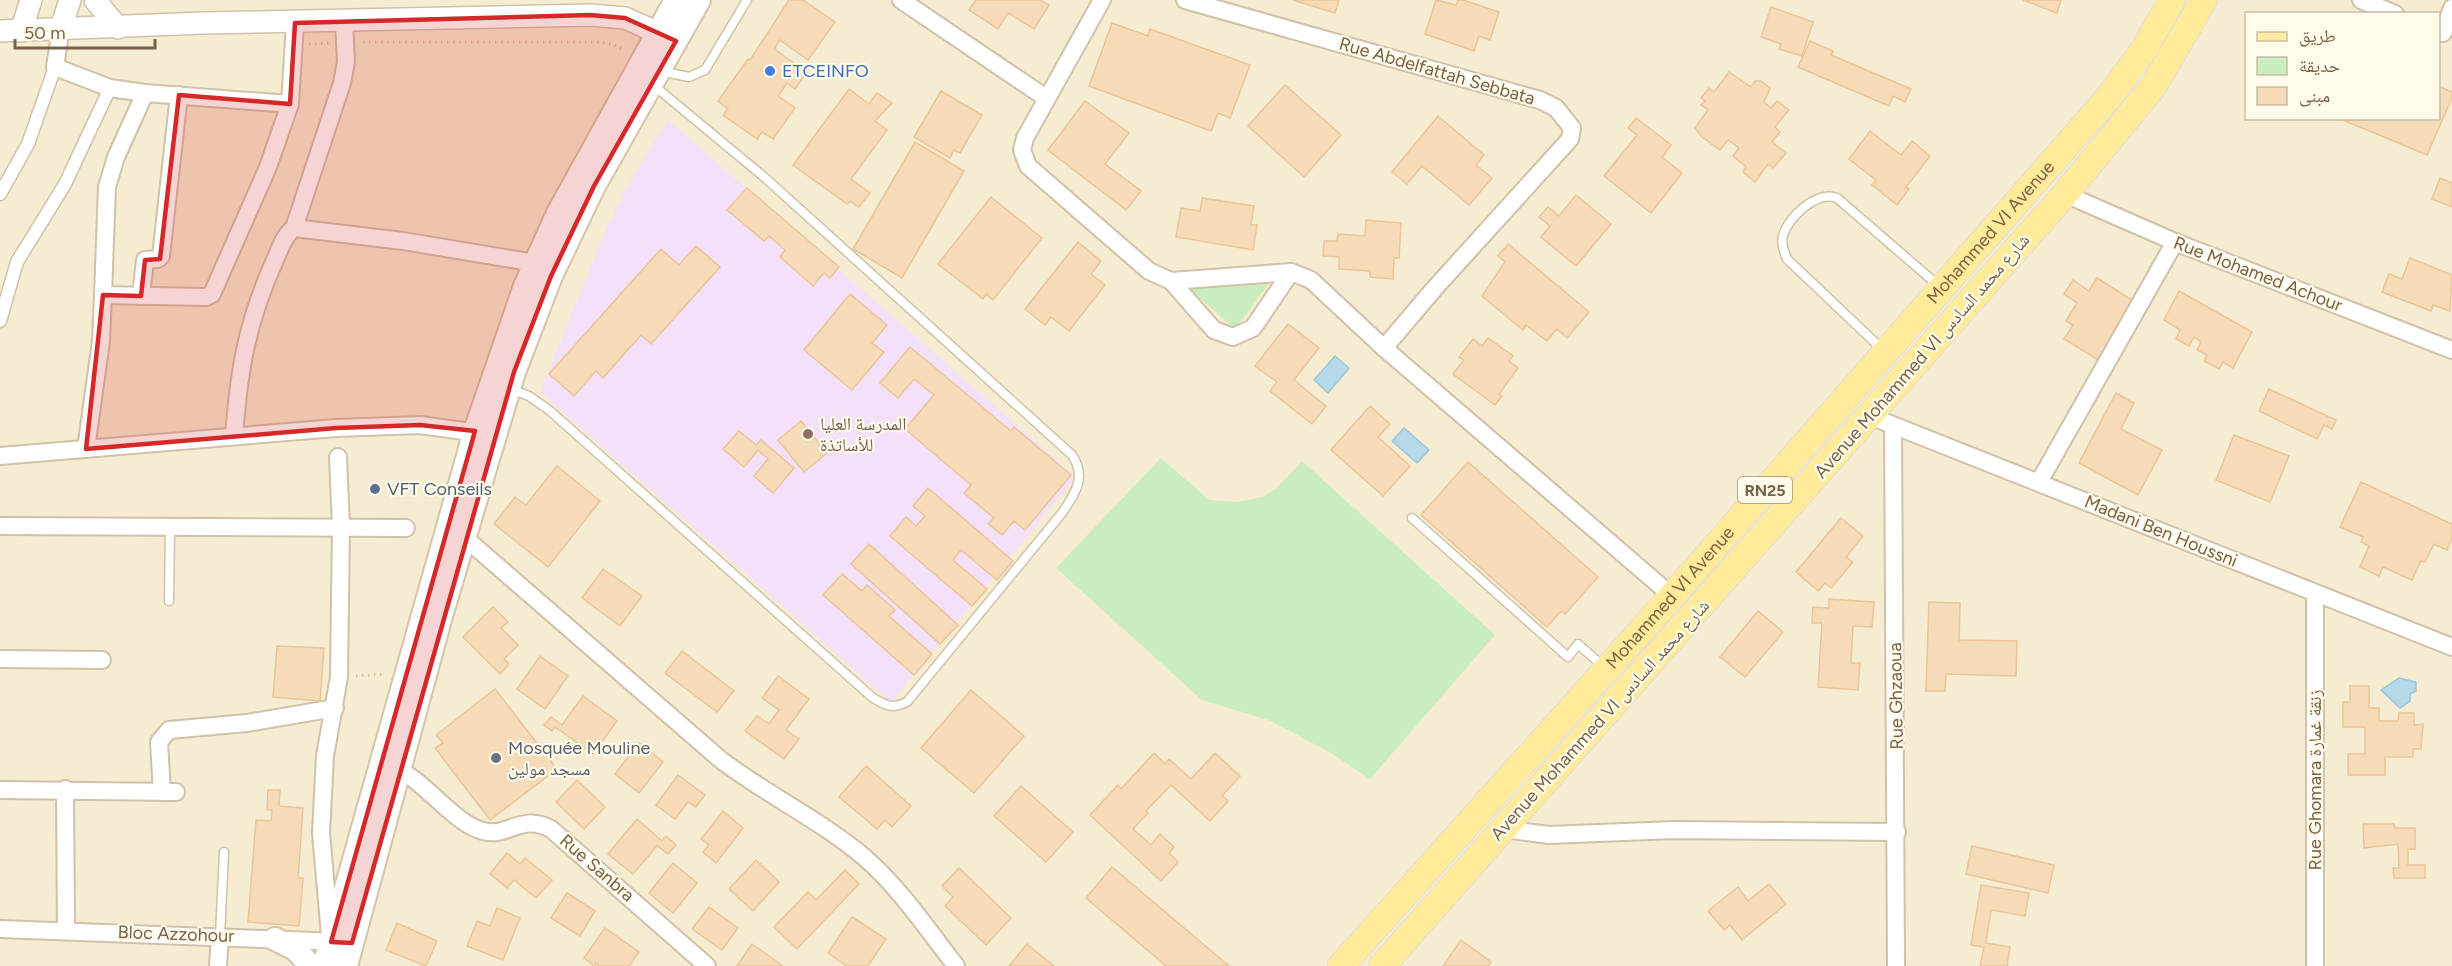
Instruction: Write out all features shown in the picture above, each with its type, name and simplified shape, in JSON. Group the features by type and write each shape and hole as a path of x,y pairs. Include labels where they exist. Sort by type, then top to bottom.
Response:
{"main road":[{"path":"485,433 509,389 551,276 594,186 655,78 676,0"},
{"path":"324,966 342,942 535,263 573,184 667,36 699,0"},
{"name":"Mohammed VI Avenue","path":"1341,966 1672,596 2109,97 2144,49 2172,0"},
{"name":"Avenue Mohammed VI شارع محمد السادس","path":"1382,966 1503,829 1882,421 2153,87 2204,0"},
{"path":"275,939 295,949 310,966"},
{"path":"342,942 346,966"}],"street":[{"path":"6,34 31,0"},
{"path":"0,195 28,144 55,67 61,28 70,0"},
{"path":"95,0 118,28"},
{"path":"901,0 1046,98"},
{"path":"1102,0 1046,98 1022,150 1028,166 1149,271 1171,281 1214,330 1233,337 1253,328 1291,272"},
{"name":"Rue Abdelfattah Sebbata","path":"1185,0 1540,100 1556,108 1572,128 1570,139 1434,289 1384,348"},
{"path":"2361,0 2390,12"},
{"path":"2444,34 2452,8"},
{"path":"6,34 61,28 118,28 203,23 295,34 344,21 590,15 625,18 667,36"},
{"path":"234,436 237,389 247,333 266,280 286,237 294,228 342,83 346,62 344,21"},
{"path":"103,295 206,297 212,294 268,167 290,104 295,34"},
{"path":"55,67 110,88 145,93 290,104"},
{"path":"0,321 17,262 65,184 110,88"},
{"path":"86,449 101,340 107,187 116,157 145,93"},
{"path":"141,296 145,260 158,259 160,256 179,95"},
{"name":"Rue Mohamed Achour","path":"2065,194 2175,242 2452,350"},
{"path":"294,228 403,241 535,263"},
{"path":"2039,482 2175,242"},
{"path":"1171,281 1291,272 1311,280 1384,348 1672,596"},
{"name":"Madani Ben Houssni","path":"1882,421 2452,647"},
{"name":"Rue Ghzaoua","path":"1882,421 1897,832 1896,966"},
{"path":"0,456 234,436 420,425 485,433"},
{"path":"338,457 341,526 339,677 323,778 321,833 325,899 342,942"},
{"path":"0,526 406,528"},
{"path":"457,531 752,785 837,836 866,859 956,966"},
{"name":"Rue Ghomara زنقة غمارة","path":"2315,594 2315,966"},
{"path":"0,659 102,660"},
{"path":"0,790 169,792 159,742 169,730 247,723 335,708"},
{"name":"Rue Sanbra","path":"391,766 469,825 482,831 491,832 530,822 541,824 561,835 707,966"},
{"path":"65,789 66,930"},
{"path":"1503,829 1549,835 1674,830 1897,832"},
{"name":"Bloc Azzohour","path":"0,929 342,942"},
{"path":"218,966 220,936"}],"lane":[{"path":"655,78 689,77 705,70 747,0"},
{"path":"509,389 529,396 549,410 873,698 886,706 895,708 907,702 1062,513 1076,492 1081,477 1078,464 1072,455 655,78"},
{"path":"1885,352 1787,259 1783,249 1785,231 1810,201 1829,195 1837,198 1941,288"},
{"path":"1412,518 1568,657 1578,644 1606,670"},
{"path":"169,601 170,526"},
{"path":"220,936 224,852"}],"path":[{"path":"295,34 346,42 596,42 612,44 627,53"},
{"path":"339,677 384,674"}],"highlighted area":[{"path":"590,15 625,18 676,41 594,186 551,276 514,372 352,943 331,942 475,431 420,425 336,428 86,449 103,295 141,296 145,260 160,259 179,95 290,104 295,23"}],"shaded area":[{"path":"0,0 2452,0 2452,966 0,966"},
{"name":"المدرسة العليا للأساتذة","path":"668,120 1076,477 891,702 540,392 605,231 637,169"}],"green space":[{"path":"1270,282 1235,329 1190,289"},
{"path":"1161,458 1209,500 1236,502 1263,497 1277,488 1302,461 1495,635 1370,779 1331,753 1271,721 1202,700 1056,568"}],"water":[{"path":"1335,356 1349,368 1328,393 1314,380"},
{"path":"1404,428 1429,450 1417,463 1392,441"},
{"path":"2399,678 2416,682 2416,691 2410,694 2410,701 2400,708 2381,690"}],"building":[{"path":"789,0 803,0 835,22 808,60 780,40 774,49 807,72 795,89 787,83 778,96 795,108 773,139 762,132 757,139 723,115 728,109 718,101 748,59 750,60"},
{"path":"976,0 1040,0 1049,5 1034,29 1008,13 998,29 969,10"},
{"path":"1293,0 1339,0 1335,13"},
{"path":"1436,0 1456,5 1458,0 1463,0 1499,12 1490,40 1479,36 1474,51 1425,34"},
{"path":"2023,0 2061,0 2057,13"},
{"path":"1771,7 1813,22 1802,56 1779,49 1781,44 1761,37"},
{"path":"1112,23 1148,36 1150,29 1250,65 1230,118 1218,113 1211,131 1089,86"},
{"path":"1810,41 1833,51 1831,55 1911,89 1905,102 1893,96 1889,106 1798,67"},
{"path":"1729,72 1751,87 1755,81 1761,81 1770,88 1764,102 1771,108 1777,101 1789,110 1775,127 1780,132 1772,142 1786,153 1773,168 1768,164 1755,182 1743,172 1746,167 1733,156 1739,148 1728,140 1720,150 1702,137 1695,128 1708,110 1701,105 1705,101 1701,98 1709,88 1714,92"},
{"path":"1285,85 1341,135 1304,177 1248,126"},
{"path":"2440,87 2452,92 2452,98 2427,155 2343,120 2440,120"},
{"path":"849,89 869,104 877,93 892,103 875,121 887,130 851,179 870,193 859,207 850,201 847,204 793,165"},
{"path":"941,91 982,115 960,153 954,150 950,158 914,137"},
{"path":"1085,101 1129,133 1105,164 1141,191 1126,210 1048,150"},
{"path":"1438,116 1484,155 1476,165 1492,178 1469,205 1422,166 1407,184 1392,172"},
{"path":"1636,118 1671,145 1662,157 1682,173 1651,213 1604,176 1637,135 1628,128"},
{"path":"1870,131 1901,155 1912,141 1930,156 1906,187 1909,189 1897,205 1872,185 1876,180 1849,159"},
{"path":"915,142 964,171 902,278 853,249"},
{"path":"2440,178 2452,183 2452,207 2432,199"},
{"path":"747,188 839,267 830,278 824,273 813,286 780,257 785,250 769,236 764,241 727,210"},
{"path":"1576,195 1611,224 1576,266 1541,237 1550,226 1539,217 1548,207 1559,216"},
{"path":"991,197 1042,238 993,300 986,294 983,299 938,264"},
{"path":"1202,198 1254,206 1251,225 1257,225 1253,250 1176,237 1181,208 1200,211"},
{"path":"1366,220 1401,223 1399,258 1394,258 1393,279 1370,277 1370,271 1339,269 1339,257 1323,256 1324,241 1337,241 1338,234 1365,236"},
{"path":"1078,242 1101,261 1091,274 1105,285 1069,331 1051,317 1045,325 1025,309"},
{"path":"1508,244 1589,312 1567,338 1557,329 1547,341 1526,325 1523,330 1482,296 1505,262 1498,256"},
{"path":"696,246 720,267 651,344 641,335 603,378 596,371 574,396 549,374 661,249 679,265"},
{"path":"2410,258 2452,275 2450,311 2433,305 2431,311 2382,292 2389,274 2402,279"},
{"path":"2097,278 2135,302 2098,360 2064,339 2073,325 2066,321 2077,303 2064,294 2073,280 2089,291"},
{"path":"2179,291 2252,332 2233,368 2223,362 2219,369 2204,361 2207,355 2197,350 2201,342 2194,337 2189,346 2176,339 2180,330 2164,320"},
{"path":"850,294 887,325 872,343 884,352 852,390 804,350"},
{"path":"1288,324 1319,348 1294,380 1326,406 1312,424 1270,391 1277,382 1255,366"},
{"path":"1488,338 1513,356 1509,361 1518,368 1499,394 1502,396 1495,405 1453,374 1464,360 1459,357 1473,339 1482,346"},
{"path":"910,347 1011,431 1014,427 1071,475 1025,530 1014,521 1002,535 988,524 994,518 964,493 971,485 905,429 934,395 914,379 898,398 880,383"},
{"path":"2269,389 2336,420 2332,429 2324,425 2317,439 2259,411"},
{"path":"2116,393 2134,403 2121,429 2162,450 2138,495 2079,463"},
{"path":"1370,406 1390,424 1378,437 1410,466 1383,496 1331,450"},
{"path":"801,421 827,453 804,472 778,440"},
{"path":"739,431 756,445 761,440 794,468 773,493 754,476 768,459 758,450 744,467 723,449"},
{"path":"2234,435 2289,456 2270,502 2216,480"},
{"path":"1468,462 1598,577 1565,614 1561,611 1547,627 1421,515"},
{"path":"557,466 600,501 548,567 494,524 515,497 526,505"},
{"path":"2361,482 2452,524 2452,538 2447,550 2434,544 2425,562 2421,561 2412,580 2383,567 2379,576 2360,567 2369,546 2361,542 2363,537 2340,527"},
{"path":"928,488 1013,561 997,580 961,550 953,560 987,589 972,606 890,536 906,517 916,526 925,516 913,506"},
{"path":"1841,518 1863,536 1846,557 1853,562 1831,588 1825,583 1818,591 1796,572"},
{"path":"869,544 958,625 940,644 851,564"},
{"path":"603,569 642,596 620,626 582,598"},
{"path":"842,574 862,591 867,585 895,610 889,616 932,654 914,675 823,595"},
{"path":"1829,599 1874,602 1872,627 1853,626 1851,663 1860,663 1858,690 1818,687 1822,623 1812,623 1813,607 1829,608"},
{"path":"1929,602 1960,603 1959,640 2017,641 2016,676 1946,674 1945,691 1926,691"},
{"path":"493,607 508,622 501,628 518,645 504,659 509,664 500,674 463,637"},
{"path":"1758,611 1783,632 1745,677 1720,657"},
{"path":"277,646 324,648 320,701 273,697"},
{"path":"682,651 734,691 717,712 665,673"},
{"path":"540,656 568,676 545,709 517,689"},
{"path":"778,676 809,699 786,730 799,739 784,759 745,731 757,716 769,724 779,710 762,698"},
{"path":"2350,686 2369,686 2369,708 2379,708 2379,721 2398,721 2399,713 2414,713 2414,725 2423,724 2421,749 2413,749 2413,757 2385,757 2385,775 2348,775 2348,754 2365,754 2365,727 2343,727 2343,702 2350,702"},
{"name":"Mosquée Mouline مسجد مولين","path":"495,689 557,769 490,820 435,748 443,743 436,735"},
{"path":"971,690 1024,736 974,793 921,748"},
{"path":"583,696 617,721 593,754 555,727 552,731 544,725 551,717 562,725"},
{"path":"639,743 663,762 639,793 615,774"},
{"path":"1154,753 1165,764 1169,759 1191,779 1215,753 1240,776 1222,796 1228,801 1210,821 1171,785 1146,811 1148,813 1133,829 1151,845 1160,834 1174,847 1169,853 1178,862 1161,881 1090,815 1118,785 1121,789"},
{"path":"866,766 911,806 892,827 885,820 877,829 839,797"},
{"path":"678,775 705,795 696,807 688,802 675,819 656,805"},
{"path":"577,780 605,807 584,829 556,802"},
{"path":"1021,786 1073,832 1046,862 994,816"},
{"path":"268,790 280,790 279,806 303,808 298,878 303,878 299,926 248,922 256,820 271,821 272,810 267,810"},
{"path":"723,811 743,828 716,863 703,852 709,845 701,839"},
{"path":"637,819 662,841 666,836 676,845 668,854 657,846 633,874 608,854"},
{"path":"2363,824 2394,824 2395,828 2415,828 2415,849 2408,849 2408,865 2425,865 2425,878 2394,878 2393,868 2399,868 2398,844 2364,848"},
{"path":"1972,846 2054,865 2048,893 1966,874"},
{"path":"507,853 520,864 525,858 552,880 536,898 514,880 507,888 490,874"},
{"path":"756,860 779,882 753,911 729,889"},
{"path":"673,863 697,883 673,913 649,893"},
{"path":"1112,867 1229,966 1166,966 1086,898"},
{"path":"959,868 1011,918 986,945 945,906 953,897 942,886"},
{"path":"845,870 859,884 797,949 774,927 808,892 816,900"},
{"path":"1769,884 1786,904 1742,940 1730,925 1724,930 1708,911 1738,887 1748,901"},
{"path":"1981,885 2029,893 2025,916 1991,910 1986,943 2010,947 2007,966 1980,966 1984,947 1971,945"},
{"path":"567,893 595,911 580,936 551,918"},
{"path":"709,907 738,928 722,950 692,929"},
{"path":"497,908 520,918 503,960 467,946 477,921 490,926"},
{"path":"852,917 886,939 868,966 847,966 828,953"},
{"path":"397,923 437,941 426,966 386,950"},
{"path":"605,928 639,952 629,966 600,966 596,963 595,966 584,958"},
{"path":"1461,940 1491,962 1488,966 1443,966"},
{"path":"752,944 783,966 737,966"},
{"path":"1027,944 1054,966 1009,966"}],"place":[{"name":"ETCEINFO","path":"770,71"},
{"name":"المدرسة العليا للأساتذة","path":"808,434"},
{"name":"VFT Conseils","path":"375,489"},
{"name":"Mosquée Mouline مسجد مولين","path":"496,758"}]}
